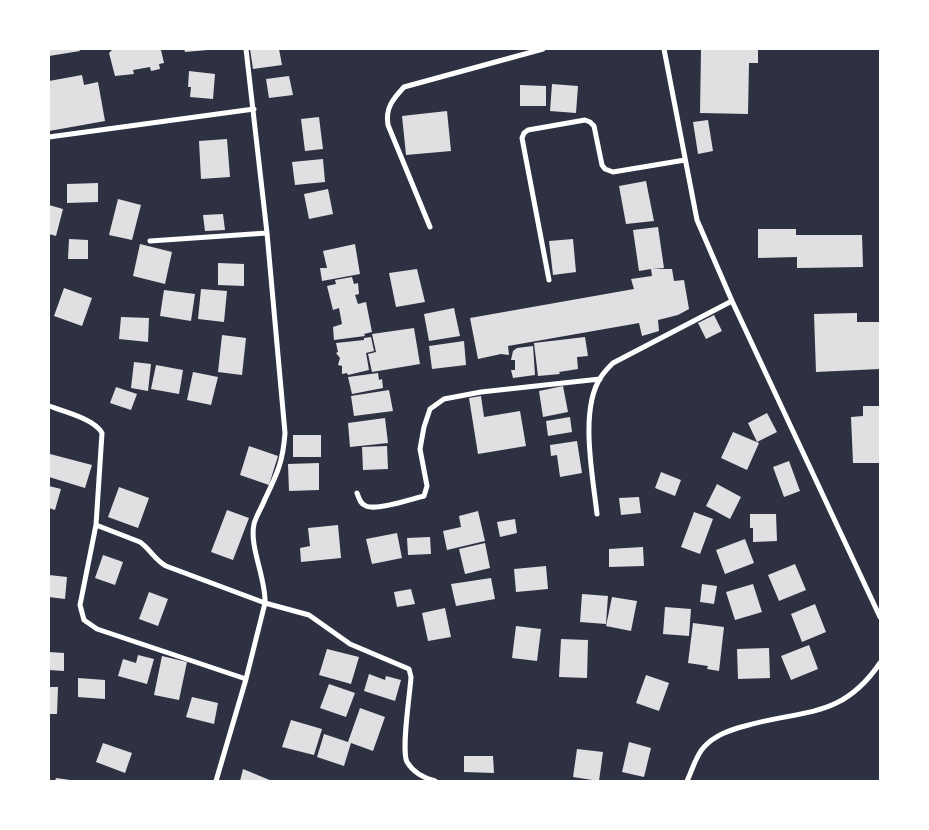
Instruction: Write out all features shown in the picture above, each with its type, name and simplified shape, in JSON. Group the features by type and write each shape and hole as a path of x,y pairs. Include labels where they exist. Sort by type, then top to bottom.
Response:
{"street":[{"path":"216,781 246,679 265,603 266,592 253,536 254,523 279,469 283,455 285,433 267,232 246,49"},
{"path":"430,227 388,125 386,114 394,98 404,86 542,49"},
{"path":"664,49 696,220 880,617"},
{"path":"49,137 254,109"},
{"path":"548,280 522,138 524,133 528,130 585,120 590,122 594,126 602,165 605,169 613,172 685,160"},
{"path":"150,241 267,232"},
{"path":"597,514 588,421 592,399 600,378 613,363 732,300"},
{"path":"357,494 360,502 366,506 375,507 424,496 427,486 420,448 424,427 430,409 444,399 481,392 600,378"},
{"path":"49,406 93,423 100,428 102,433 96,525 80,605 84,620 97,628 246,679"},
{"path":"96,525 140,542 166,566 265,603 309,615 350,644 408,669 411,677 404,748 407,761 416,772 427,779 435,781"},
{"path":"687,781 703,748 717,736 753,724 807,714 836,704 854,693 872,676 880,663"}],"building":[{"path":"49,49 79,49 80,51 49,56"},
{"path":"113,49 158,49 161,50 164,63 159,64 160,69 151,71 150,67 133,70 134,74 115,76 109,53"},
{"path":"184,49 207,49 208,50 185,52"},
{"path":"250,49 279,49 282,65 253,69"},
{"path":"701,49 758,49 758,63 749,63 748,114 700,113"},
{"path":"189,71 215,74 213,99 190,97 191,87 188,87"},
{"path":"82,75 84,85 98,82 105,121 49,131 49,81"},
{"path":"289,76 293,95 269,98 266,79"},
{"path":"552,84 578,86 576,113 550,111"},
{"path":"520,85 546,86 546,106 520,106"},
{"path":"447,111 451,151 406,155 402,116"},
{"path":"319,117 323,149 305,151 301,119"},
{"path":"708,120 713,151 698,154 693,122"},
{"path":"227,139 230,177 201,179 199,141"},
{"path":"323,159 325,182 295,185 292,162"},
{"path":"646,181 654,221 626,224 619,186"},
{"path":"98,183 98,202 67,203 67,184"},
{"path":"328,189 333,214 309,219 304,194"},
{"path":"118,199 141,205 132,240 109,235"},
{"path":"49,205 63,209 56,236 49,234"},
{"path":"223,214 225,230 205,231 203,215"},
{"path":"658,227 664,268 652,269 672,269 674,281 684,280 689,309 678,315 658,320 659,331 642,336 639,323 508,346 509,355 501,354 478,359 470,318 634,289 631,279 652,276 651,269 639,271 633,230"},
{"path":"758,229 796,229 796,235 862,235 863,267 797,268 797,257 758,258"},
{"path":"69,239 88,240 88,259 68,259"},
{"path":"573,239 576,272 553,275 549,241"},
{"path":"140,244 172,252 165,284 133,276"},
{"path":"355,244 360,274 322,281 320,268 327,268 323,251"},
{"path":"218,263 244,264 244,286 218,285"},
{"path":"417,269 425,302 396,307 389,273"},
{"path":"352,277 354,284 358,283 359,294 355,295 358,304 366,302 372,332 364,334 365,336 334,340 333,327 342,324 339,308 333,310 327,286 336,284 335,280"},
{"path":"64,288 92,298 82,326 54,316"},
{"path":"201,289 227,291 224,322 198,319"},
{"path":"164,290 195,294 191,321 160,316"},
{"path":"454,308 460,336 429,341 424,314"},
{"path":"857,313 857,322 880,322 880,369 816,372 814,314"},
{"path":"714,315 722,331 706,339 698,323"},
{"path":"121,317 149,318 148,342 119,339"},
{"path":"414,328 420,364 372,372 368,354 376,352 372,334"},
{"path":"222,335 246,338 242,375 218,372"},
{"path":"371,337 374,351 366,353 369,370 348,375 347,373 342,374 342,366 338,365 340,358 336,353 338,352 336,343 364,340 364,338"},
{"path":"585,337 588,356 577,357 578,369 559,372 560,374 538,376 534,343"},
{"path":"464,341 466,365 432,369 429,346"},
{"path":"533,346 535,375 513,378 511,370 515,370 515,360 511,360 513,351 517,348"},
{"path":"134,362 151,364 148,391 131,388"},
{"path":"156,365 183,370 179,394 151,389"},
{"path":"193,372 218,377 211,405 187,400"},
{"path":"378,373 379,380 382,379 383,388 352,394 348,377"},
{"path":"563,386 568,412 543,417 539,391"},
{"path":"116,387 137,394 131,410 110,403"},
{"path":"389,390 393,411 354,416 351,396"},
{"path":"481,396 484,417 520,411 526,446 478,454 469,398"},
{"path":"863,406 880,406 880,463 853,463 851,417 863,416"},
{"path":"767,413 777,432 757,442 748,423"},
{"path":"570,417 572,432 548,436 546,421"},
{"path":"385,418 388,443 350,447 348,423"},
{"path":"733,432 759,443 747,470 721,458"},
{"path":"293,435 321,435 321,457 293,457"},
{"path":"577,441 582,473 560,477 557,455 551,456 550,445"},
{"path":"249,446 278,456 269,485 240,475"},
{"path":"387,446 388,469 363,470 362,447"},
{"path":"50,454 92,465 85,488 49,477"},
{"path":"789,461 800,491 784,497 773,467"},
{"path":"319,463 319,490 289,491 288,464"},
{"path":"661,472 681,480 675,496 655,488"},
{"path":"717,484 741,497 730,519 706,506"},
{"path":"49,486 61,489 55,510 49,508"},
{"path":"119,487 149,498 138,528 108,517"},
{"path":"639,497 641,513 621,515 619,498"},
{"path":"227,510 249,518 233,560 211,552"},
{"path":"478,511 485,541 447,550 443,531 461,527 459,516"},
{"path":"694,512 713,519 700,554 681,547"},
{"path":"750,514 776,514 777,541 753,542"},
{"path":"515,519 517,533 500,537 497,522"},
{"path":"338,525 341,558 301,562 300,548 310,546 308,528"},
{"path":"397,533 402,558 372,564 366,539"},
{"path":"430,537 431,554 408,555 407,538"},
{"path":"745,539 754,563 725,574 716,550"},
{"path":"485,543 490,568 465,574 459,549"},
{"path":"643,547 644,566 609,567 609,549"},
{"path":"103,555 123,562 115,585 95,578"},
{"path":"795,564 806,590 779,601 768,575"},
{"path":"546,566 548,589 516,592 514,569"},
{"path":"49,575 67,577 65,599 49,597"},
{"path":"491,578 495,599 456,606 451,584"},
{"path":"702,584 717,586 714,604 700,602"},
{"path":"753,584 762,612 735,620 726,592"},
{"path":"411,589 415,604 397,607 394,592"},
{"path":"149,592 168,599 158,626 139,619"},
{"path":"582,594 608,596 606,624 580,622"},
{"path":"612,597 637,601 631,631 606,626"},
{"path":"815,604 826,632 802,642 791,614"},
{"path":"665,607 691,609 689,636 663,634"},
{"path":"445,608 451,637 428,641 422,613"},
{"path":"693,623 724,627 719,671 707,669 708,666 688,663"},
{"path":"516,626 541,629 537,661 512,658"},
{"path":"561,639 588,640 587,678 559,677"},
{"path":"809,645 818,669 791,680 781,656"},
{"path":"769,648 770,678 738,679 737,649"},
{"path":"327,649 359,657 351,684 319,675"},
{"path":"49,652 64,653 64,671 49,670"},
{"path":"138,655 154,659 147,684 118,676 123,659 136,663"},
{"path":"162,656 187,662 179,700 154,695"},
{"path":"369,674 385,680 386,676 401,680 395,701 364,691"},
{"path":"646,675 669,683 659,711 636,703"},
{"path":"78,678 105,680 105,699 78,697"},
{"path":"329,684 355,693 346,717 320,708"},
{"path":"49,687 58,687 57,714 49,714"},
{"path":"192,697 218,703 214,724 186,717"},
{"path":"360,708 385,717 373,751 351,743 344,766 317,757 324,734 348,742"},
{"path":"291,720 322,729 314,755 282,747"},
{"path":"629,742 651,748 644,777 622,772"},
{"path":"103,743 132,753 125,773 96,762"},
{"path":"577,749 603,752 599,781 573,777"},
{"path":"464,756 493,756 494,773 464,772"},
{"path":"243,769 272,781 240,781"},
{"path":"56,778 70,780 70,781 55,781"}]}
